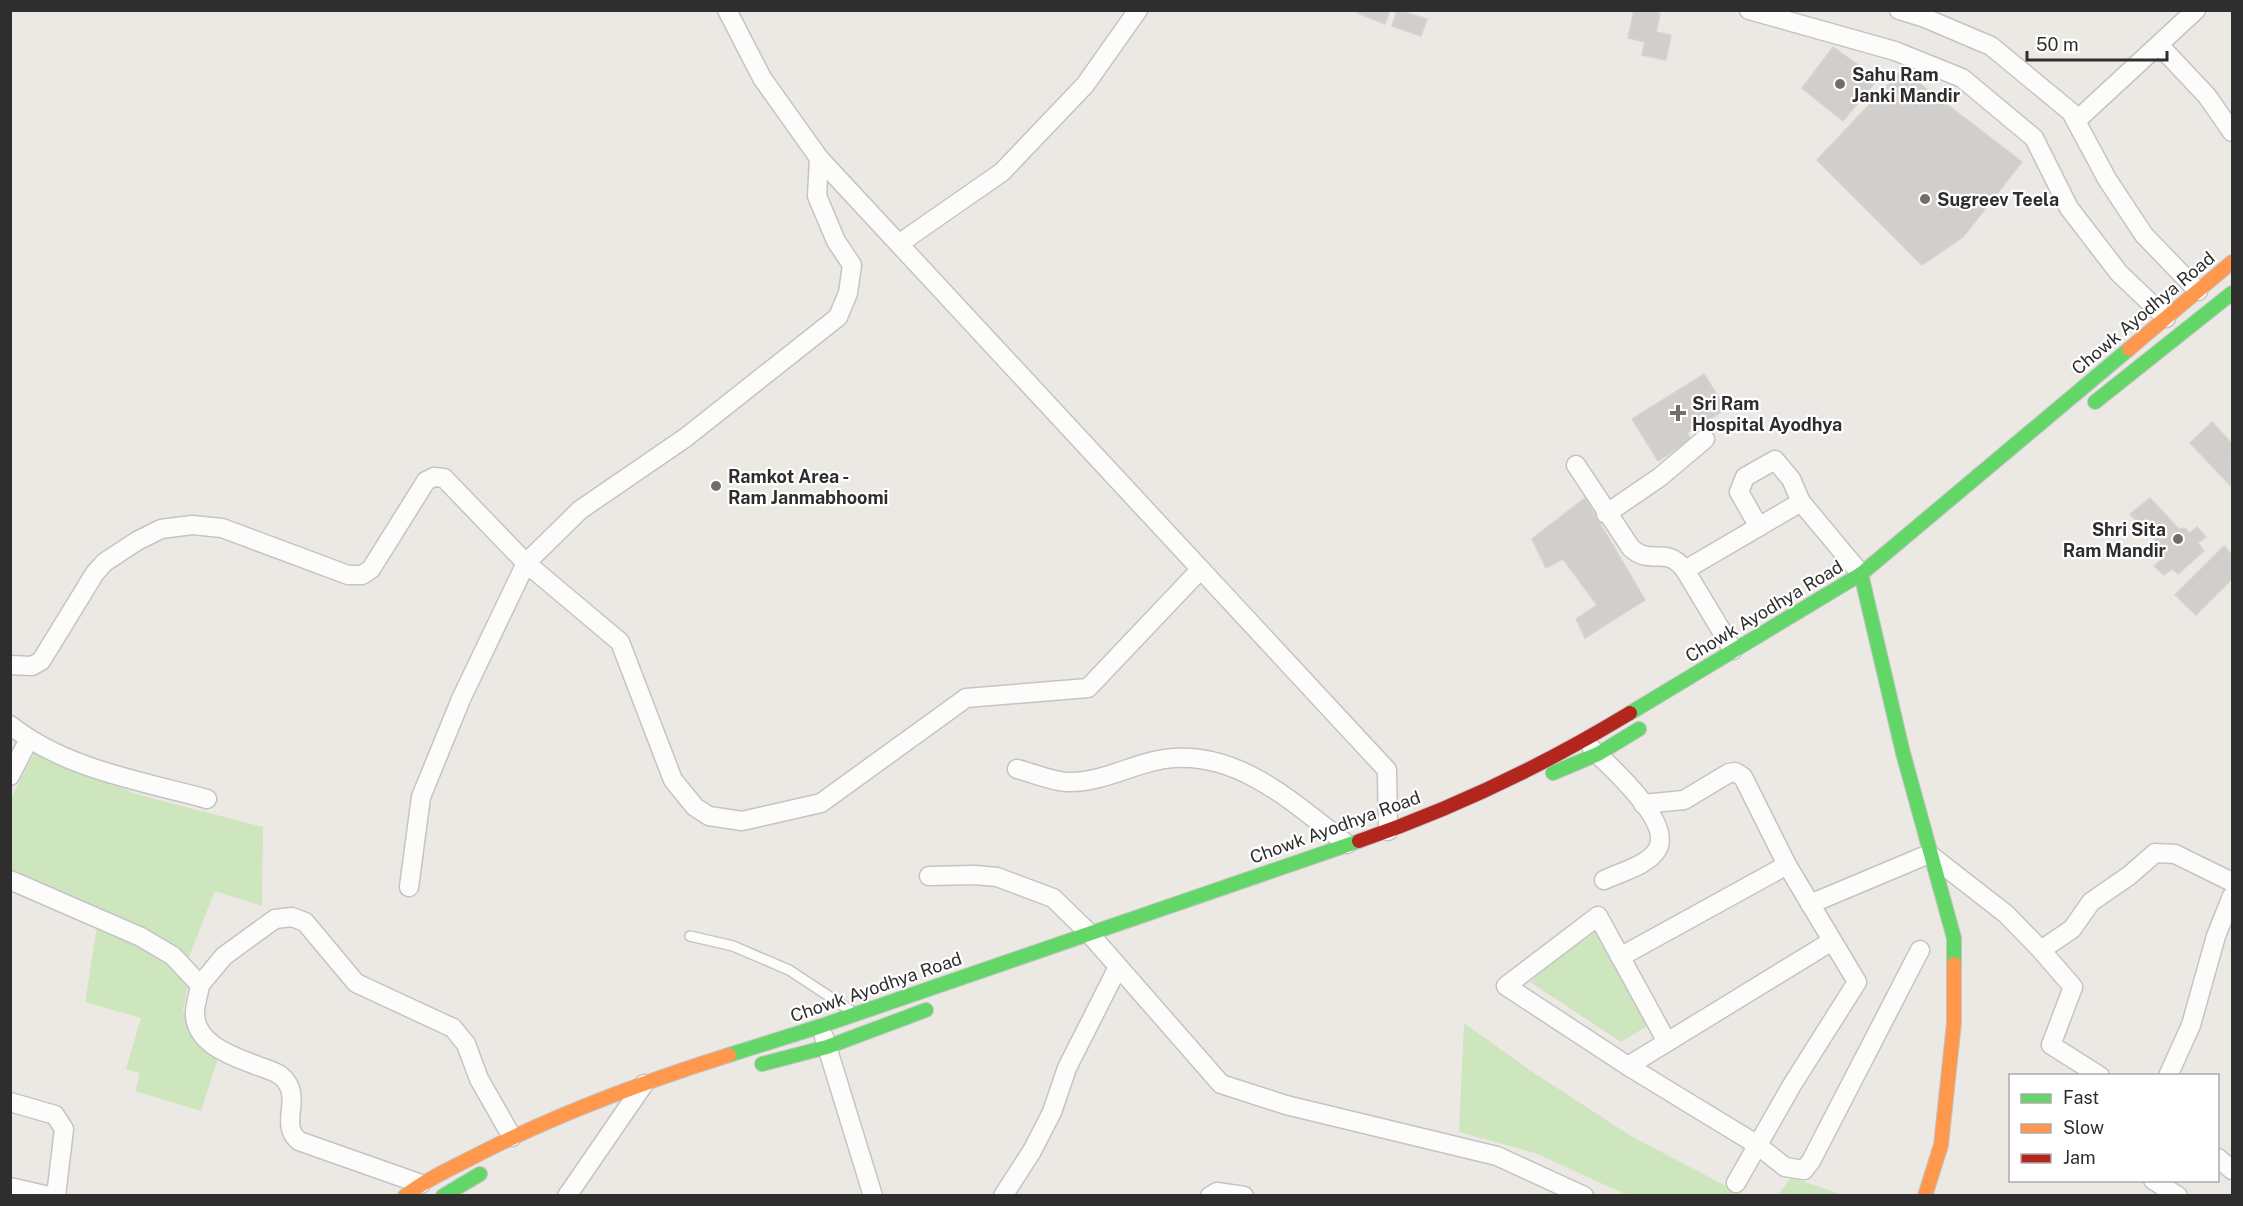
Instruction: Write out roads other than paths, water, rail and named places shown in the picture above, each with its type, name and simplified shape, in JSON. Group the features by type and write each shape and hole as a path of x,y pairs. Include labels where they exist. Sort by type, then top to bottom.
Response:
{"main road":[{"name":"Chowk Ayodhya Road","path":"405,1196 421,1184 512,1137 646,1081 857,1014 1097,942 1347,844 1388,831 1506,778 1582,739 1733,650 1863,585 2232,262"},
{"path":"2087,408 2232,294"},
{"path":"1863,585 1929,854 1954,938 1954,1023 1941,1145 1925,1196"},
{"path":"1176,919 1352,858 1598,754 1647,724"},
{"path":"748,1067 827,1047 936,1006"},
{"path":"565,1130 635,1096 692,1082"},
{"path":"443,1196 494,1166"}],"street":[{"path":"727,10 762,78 819,159 900,243 1199,571 1387,770 1388,831"},
{"path":"900,243 1002,172 1085,85 1138,10"},
{"path":"1749,10 1876,45 1962,78 2034,138 2069,208 2118,273 2166,318"},
{"path":"1899,10 1925,18 1991,46 2071,112 2107,179 2144,235 2198,291"},
{"path":"2076,122 2196,10"},
{"path":"2158,45 2207,96 2232,132"},
{"path":"409,887 421,797 461,699 526,563 580,510 685,438 838,317 848,293 852,265 836,242 817,196 819,159"},
{"path":"1606,514 1660,477 1706,439"},
{"path":"1759,527 1739,492 1745,477 1775,460 1791,479 1801,502 1863,585"},
{"path":"1576,465 1606,514 1637,554 1653,557 1670,556 1677,560 1733,650"},
{"path":"10,665 32,666 41,661 94,573 105,562 137,541 161,530 192,525 222,528 348,575 362,575 371,569 426,481 434,477 444,478 526,563 620,642 666,765 683,795 709,816 742,821 821,803 966,698 1088,688 1199,571"},
{"path":"1685,570 1801,502"},
{"path":"10,725 29,739 65,758 207,799"},
{"path":"10,776 29,739"},
{"path":"1582,739 1628,784 1656,823 1660,839 1658,849 1648,859 1604,880"},
{"path":"1017,769 1066,782 1089,780 1173,758 1197,759 1221,765 1265,782 1347,844"},
{"path":"1643,804 1684,800 1735,772 1743,777 1787,865 1857,982 1756,1144 1736,1183"},
{"path":"2041,950 2072,929 2091,902 2130,875 2154,853 2175,854 2232,882"},
{"path":"1810,904 1929,854 2006,914 2073,987 2051,1045 2097,1074"},
{"path":"1620,957 1787,865"},
{"path":"929,876 975,874 997,878 1053,898 1097,942 1221,1084 1286,1105 1497,1156 1584,1196"},
{"path":"10,880 141,937 173,956 200,985"},
{"path":"2170,1074 2192,1025 2216,936 2232,896"},
{"path":"1667,1042 1598,916 1506,986 1628,1066 1756,1144 1785,1167 1804,1170 1811,1161 1920,950"},
{"path":"421,1184 299,1141 291,1134 293,1095 280,1074 219,1050 205,1037 194,1014 200,985 224,956 275,919 292,917 305,922 356,983 453,1028 466,1044 479,1079 512,1137"},
{"path":"1628,1066 1832,941"},
{"path":"1004,1196 1032,1151 1052,1112 1067,1068 1118,967"},
{"path":"821,1026 873,1196"},
{"path":"567,1196 646,1081"},
{"path":"10,1102 55,1115 64,1129 56,1196"},
{"path":"2219,1160 2232,1170"},
{"path":"2156,1182 2178,1196"},
{"path":"10,1187 49,1196"},
{"path":"1210,1196 1217,1192 1245,1196"}],"lane":[{"path":"690,936 733,946 789,970 857,1014"}],"place":[{"name":"Sahu Ram Janki Mandir","path":"1840,84"},
{"name":"Sugreev Teela","path":"1925,199"},
{"name":"Sri Ram Hospital Ayodhya","path":"1678,413"},
{"name":"Ramkot Area - Ram Janmabhoomi","path":"716,486"},
{"name":"Shri Sita Ram Mandir","path":"2178,539"}]}
